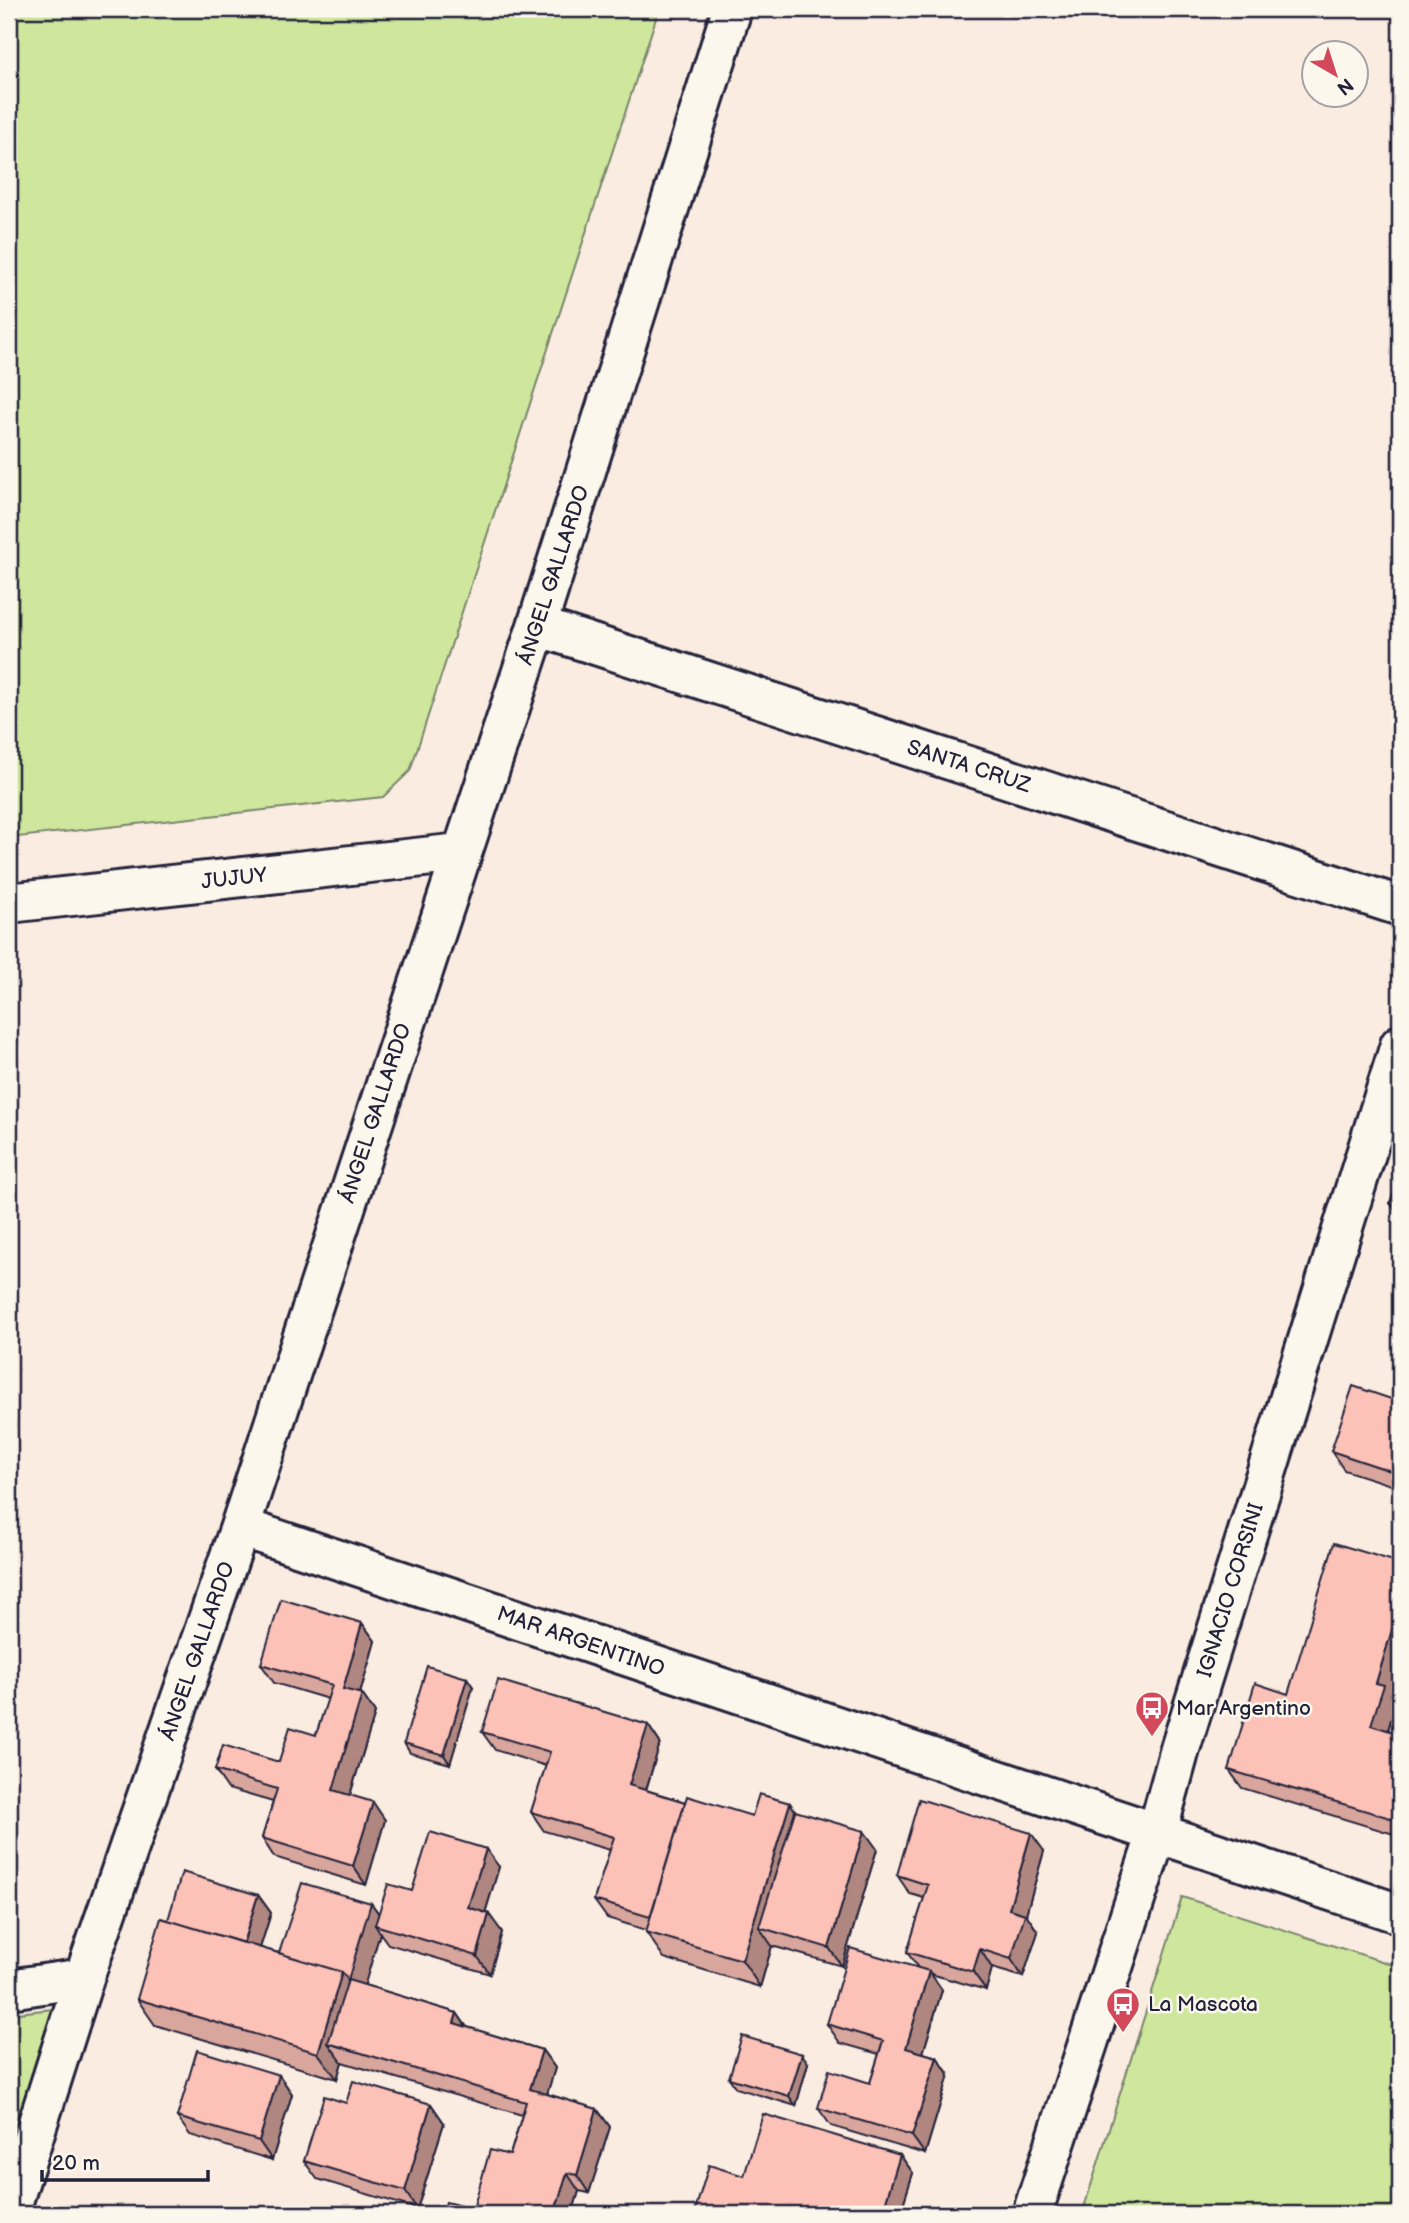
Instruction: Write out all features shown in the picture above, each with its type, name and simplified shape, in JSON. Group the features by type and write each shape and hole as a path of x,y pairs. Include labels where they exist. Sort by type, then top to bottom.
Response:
{"street":[{"name":"ÁNGEL GALLARDO","path":"9,2214 84,1978 240,1527 537,625 732,9"},
{"name":"SANTA CRUZ","path":"537,625 1400,906"},
{"name":"JUJUY","path":"9,903 460,853"},
{"name":"IGNACIO CORSINI","path":"1032,2214 1157,1833 1400,1045"},
{"name":"MAR ARGENTINO","path":"240,1527 1400,1914"},
{"path":"9,1989 84,1978"}],"green space":[{"path":"9,9 659,9 410,771 383,797 9,838"},
{"path":"1182,1897 1400,1967 1400,2214 1082,2214"},
{"path":"53,2009 9,2156 9,2014"}],"building":[{"path":"1400,1173 1400,1206 1390,1203"},
{"path":"1353,1386 1400,1402 1400,1474 1331,1451"},
{"path":"1334,1543 1400,1563 1400,1603 1376,1683 1384,1685 1371,1725 1400,1734 1400,1821 1229,1770 1255,1683 1288,1694"},
{"path":"281,1599 362,1623 343,1689 362,1694 333,1790 373,1802 353,1866 262,1838 277,1789 215,1770 223,1745 279,1762 290,1727 316,1735 332,1685 261,1664"},
{"path":"427,1666 467,1678 444,1755 404,1743"},
{"path":"498,1680 648,1725 629,1785 685,1802 650,1917 594,1900 614,1837 531,1812 550,1752 482,1732"},
{"path":"759,1794 790,1803 742,1960 646,1932 687,1796 752,1816"},
{"path":"919,1799 1031,1833 1009,1909 1025,1914 1011,1959 980,1949 973,1972 907,1952 928,1885 897,1875"},
{"path":"795,1811 864,1831 829,1948 759,1927"},
{"path":"430,1832 486,1849 468,1907 489,1914 477,1956 375,1925 388,1884 412,1891"},
{"path":"182,1872 258,1895 243,1943 168,1920"},
{"path":"302,1883 371,1903 348,1980 342,1972 279,1953"},
{"path":"161,1918 342,1972 318,2053 137,1999"},
{"path":"850,1948 929,1971 906,2048 937,2057 912,2136 818,2108 829,2070 870,2083 883,2041 827,2024"},
{"path":"348,1980 457,2013 454,2023 542,2050 530,2089 597,2109 577,2175 567,2173 554,2214 442,2214 446,2202 473,2209 490,2150 510,2155 526,2102 328,2043"},
{"path":"742,2036 802,2054 789,2096 729,2078"},
{"path":"197,2050 279,2075 259,2141 177,2117"},
{"path":"353,2081 431,2104 405,2191 304,2161 324,2096 346,2103"},
{"path":"763,2114 900,2155 882,2214 840,2204 836,2214 694,2214 709,2165 744,2176"},
{"path":"68,2205 96,2214 65,2214"}],"place":[{"name":"Mar Argentino","path":"1152,1738"},
{"name":"La Mascota","path":"1123,2034"}]}
